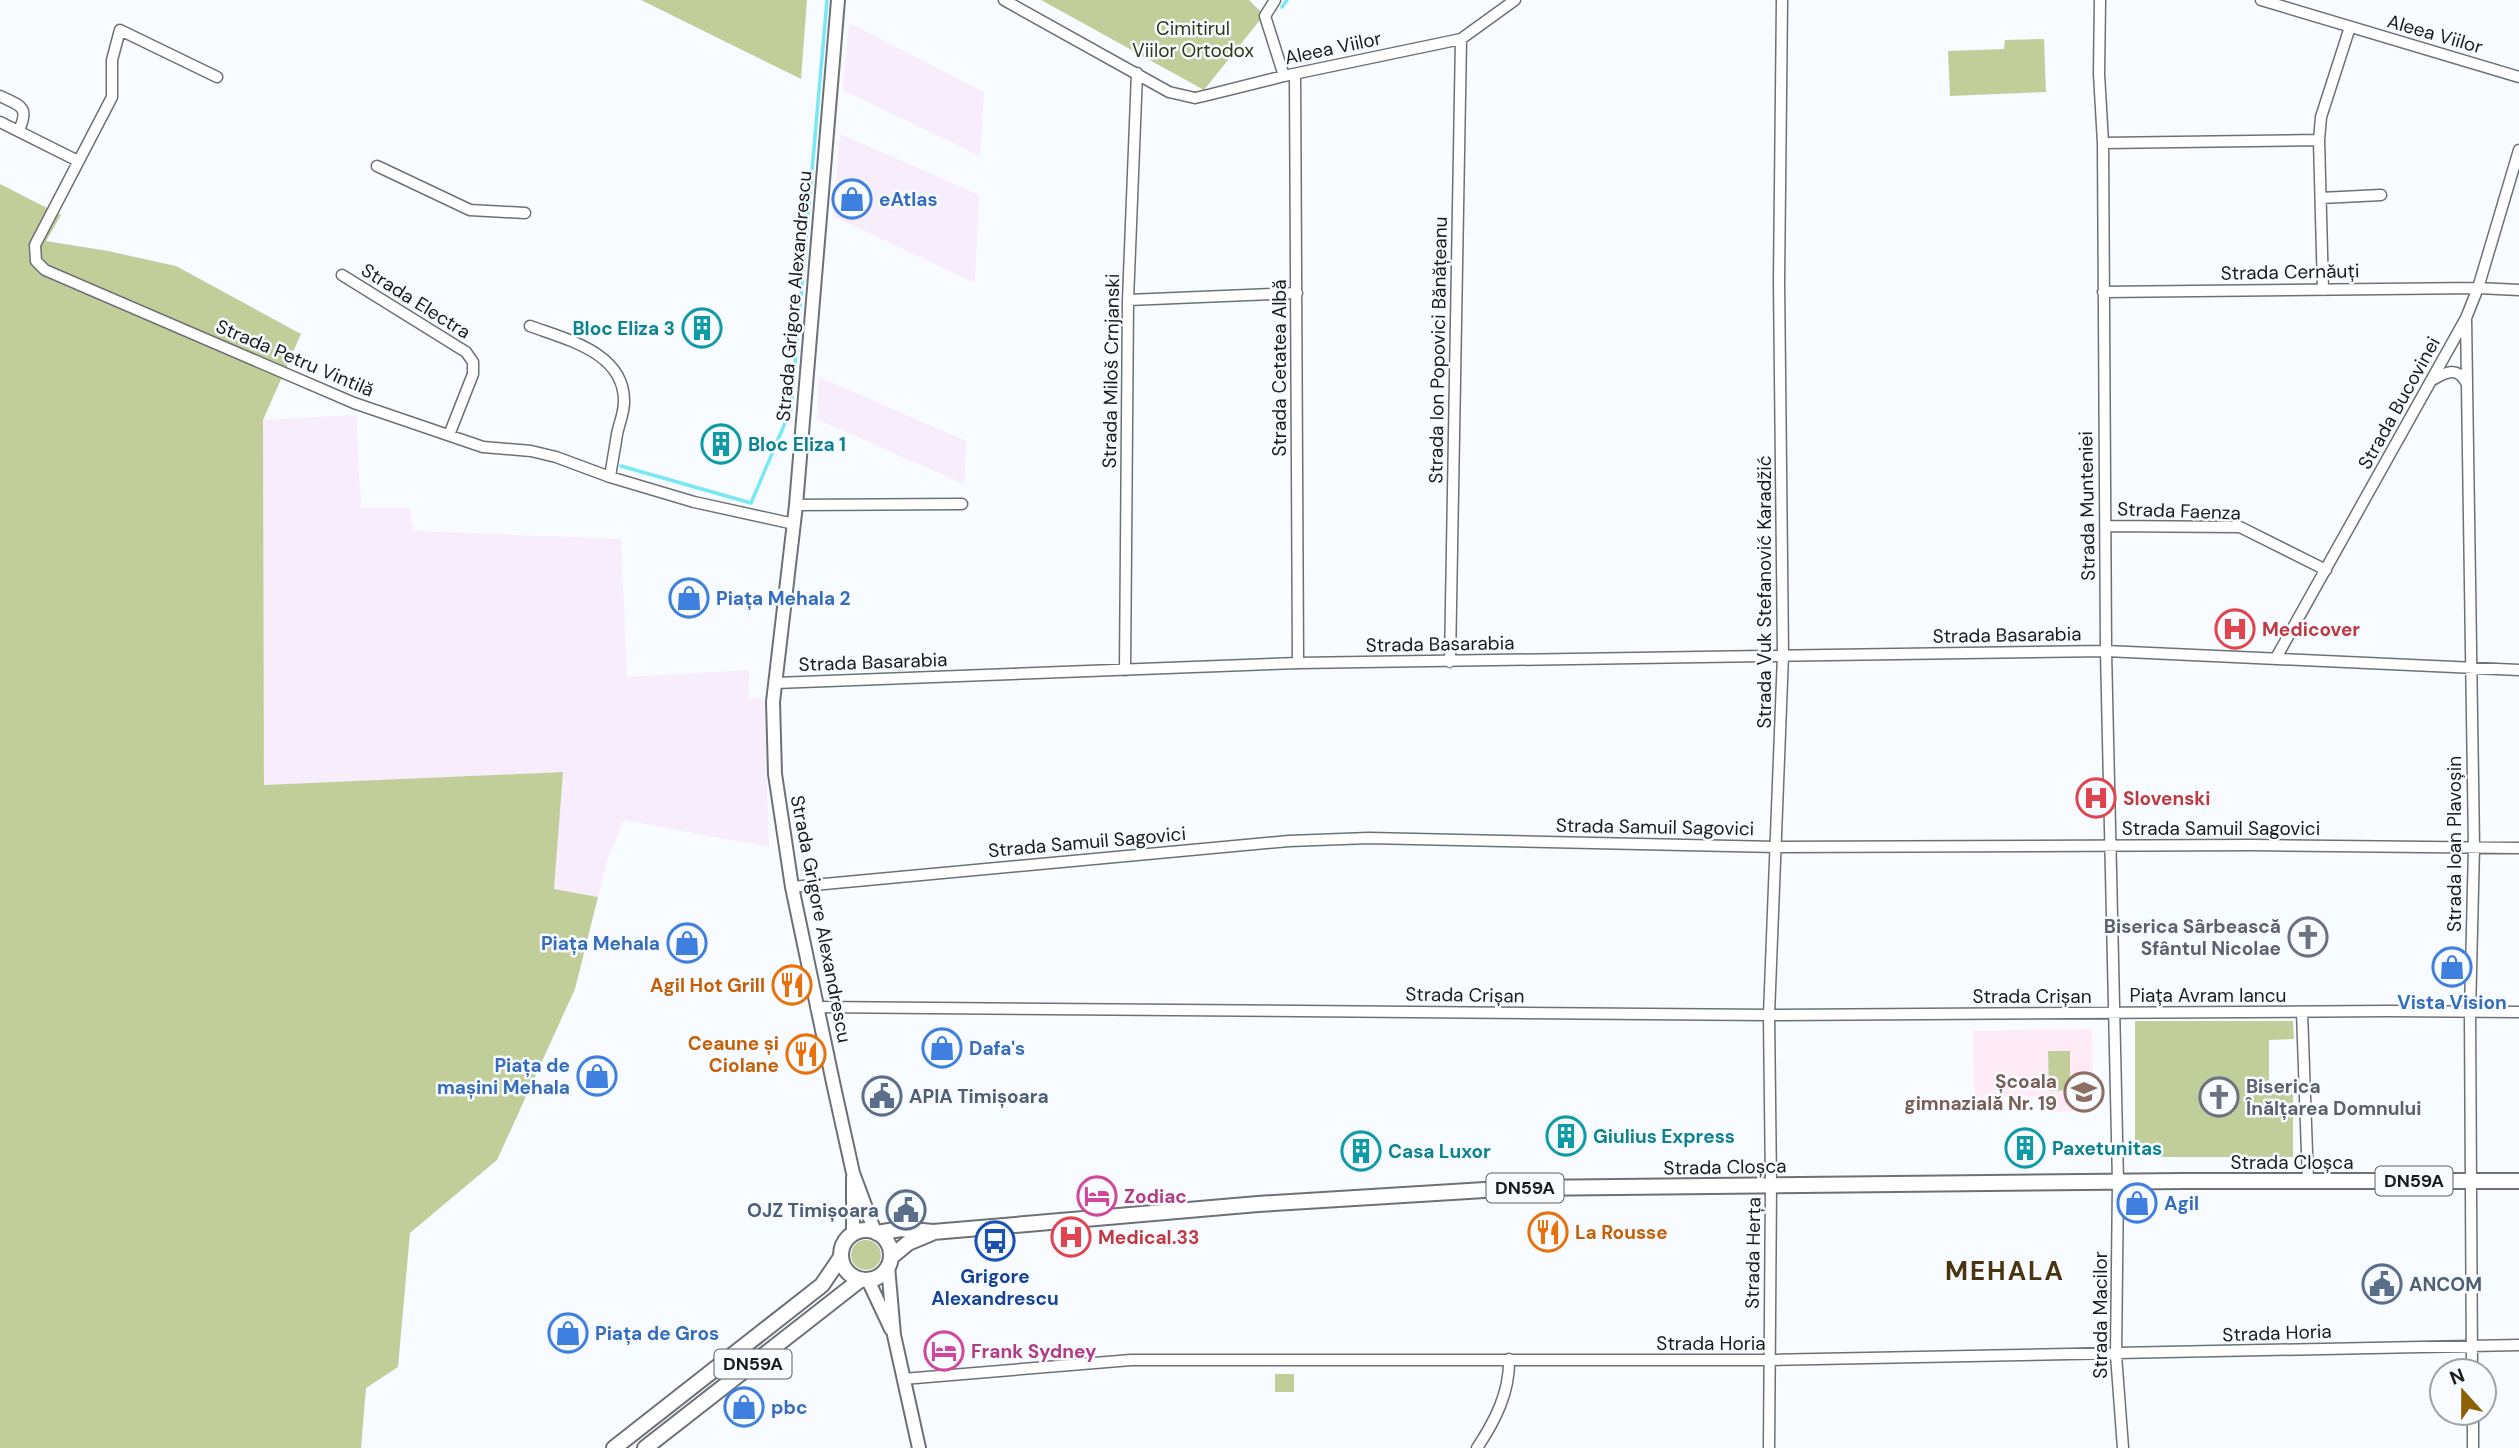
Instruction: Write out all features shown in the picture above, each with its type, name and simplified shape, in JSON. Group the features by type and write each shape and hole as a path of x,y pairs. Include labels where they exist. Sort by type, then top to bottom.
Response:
{"main road":[{"name":"Strada Cloșca","path":"876,1233 901,1230 933,1232 1220,1207 1503,1189 2118,1182 2519,1181"},
{"name":"DN59A","path":"621,1446 822,1285 841,1257 844,1243 853,1234 866,1230 876,1233"},
{"name":"Strada Cloșca","path":"890,1262 908,1243 933,1232"},
{"path":"876,1233 888,1243 890,1262"},
{"path":"841,1257 845,1270 864,1280"},
{"name":"DN59A","path":"645,1448 864,1280 882,1274 890,1262"}],"street":[{"name":"Strada Grigore Alexandrescu","path":"838,0 796,505 773,702 775,774 792,887 816,1007 853,1173 876,1233"},
{"name":"Aleea Viilor","path":"1004,0 1169,92 1195,98 1284,76 1461,39 1515,0"},
{"path":"1275,0 1265,16 1284,76"},
{"name":"Strada Vuk Stefanović Karadžić","path":"1771,1185 1769,1015 1783,655 1779,281 1782,0"},
{"name":"Strada Munteniei","path":"2100,0 2106,651 2114,1013"},
{"name":"Aleea Viilor","path":"2261,0 2519,77"},
{"path":"2323,289 2319,140 2321,117 2350,27"},
{"name":"Strada Petru Vintilă","path":"217,76 120,30 113,60 112,97 35,245 36,261 45,270 354,402 483,447 531,451 556,457 610,477 694,502 794,524"},
{"name":"Strada Ion Popovici Bănățeanu","path":"1450,662 1461,39"},
{"name":"Strada Miloš Crnjanski","path":"1125,670 1128,300 1137,73"},
{"name":"Strada Cetatea Albă","path":"1295,74 1298,663"},
{"path":"0,96 24,111 19,130"},
{"path":"0,122 78,161"},
{"path":"2103,143 2319,140"},
{"name":"Strada Bucovinei","path":"2276,658 2466,318 2478,288 2519,150"},
{"path":"377,166 470,210 525,213"},
{"path":"2321,198 2381,195"},
{"name":"Strada Electra","path":"342,275 466,352 474,362 473,373 449,435"},
{"name":"Strada Cernăuți","path":"2103,292 2478,288 2519,290"},
{"path":"1128,300 1297,293"},
{"name":"Strada Ioan Plavoșin","path":"2466,318 2474,847 2470,1012 2472,1357"},
{"path":"530,326 574,343 614,367 622,383 624,404 610,477"},
{"path":"2433,380 2456,371 2468,387"},
{"path":"796,505 962,504"},
{"name":"Strada Faenza","path":"2105,526 2240,527 2326,570"},
{"name":"Strada Basarabia","path":"776,682 1298,663 2106,651 2519,670"},
{"name":"Strada Samuil Sagovici","path":"792,887 1289,841 1356,838 1777,847 2111,845 2519,848"},
{"name":"Strada Crișan","path":"816,1007 1769,1015 2114,1013"},
{"path":"2302,1012 2519,1012"},
{"name":"Piața Avram Iancu","path":"2118,1182 2114,1013 2302,1012 2308,1181"},
{"name":"Strada Grigore Alexandrescu","path":"853,1173 853,1234"},
{"name":"Strada Macilor","path":"2118,1182 2116,1355 2123,1448"},
{"name":"Strada Herța","path":"1769,1448 1771,1185"},
{"path":"890,1262 894,1335 919,1448"},
{"path":"864,1280 894,1335"},
{"name":"Strada Horia","path":"903,1379 1131,1360 1769,1360 2519,1345"},
{"path":"1477,1448 1500,1406 1509,1377 1509,1359"},
{"path":"2473,1427 2473,1448"}],"shaded area":[{"path":"849,23 984,92 980,156 843,90"},
{"path":"840,134 979,195 975,283 833,216"},
{"path":"819,377 966,441 964,484 817,419"},
{"path":"356,415 361,508 410,508 413,531 621,539 627,677 749,670 748,699 764,698 769,847 624,820 607,860 598,897 554,889 562,772 264,785 263,420"},
{"path":"2092,1029 2093,1111 2044,1112 2044,1096 1974,1097 1973,1031"}],"green space":[{"path":"641,0 807,0 801,79"},
{"name":"Cimitirul Viilor Ortodox","path":"1041,0 1249,0 1264,15 1204,90"},
{"path":"2044,39 2046,92 1950,96 1948,51 2004,49 2005,40"},
{"path":"0,184 61,215 46,241 176,266 301,334 263,420 264,785 563,772 554,889 598,897 575,989 497,1160 410,1233 398,1367 366,1388 361,1448 0,1448"},
{"path":"2135,1021 2293,1021 2294,1039 2269,1040 2269,1089 2293,1089 2293,1157 2135,1157"},
{"path":"2048,1051 2070,1051 2070,1090 2049,1091"},
{"path":"866,1240 872,1241 880,1249 880,1261 872,1269 866,1270 860,1269 852,1261 851,1255 852,1249 860,1241"},
{"path":"1275,1374 1294,1374 1294,1392 1275,1392"}],"waterway":[{"path":"621,466 751,503 791,409 827,0"},
{"path":"1282,7 1287,0"}],"place":[{"name":"eAtlas","path":"852,199"},
{"name":"Bloc Eliza 3","path":"702,328"},
{"name":"Bloc Eliza 1","path":"721,444"},
{"name":"Piața Mehala 2","path":"689,598"},
{"name":"Medicover","path":"2235,629"},
{"name":"Slovenski","path":"2096,798"},
{"name":"Biserica Sârbească Sfântul Nicolae","path":"2308,937"},
{"name":"Piața Mehala","path":"687,943"},
{"name":"Vista Vision","path":"2452,967"},
{"name":"Agil Hot Grill","path":"792,985"},
{"name":"Dafa's","path":"942,1048"},
{"name":"Ceaune și Ciolane","path":"806,1054"},
{"name":"Piața de mașini Mehala","path":"597,1076"},
{"name":"Școala gimnazială Nr. 19","path":"2084,1092"},
{"name":"APIA Timișoara","path":"882,1096"},
{"name":"Biserica Înălțarea Domnului","path":"2219,1097"},
{"name":"Giulius Express","path":"1566,1136"},
{"name":"Paxetunitas","path":"2025,1148"},
{"name":"Casa Luxor","path":"1361,1151"},
{"name":"Zodiac","path":"1097,1196"},
{"name":"Agil","path":"2137,1203"},
{"name":"OJZ Timișoara","path":"906,1210"},
{"name":"La Rousse","path":"1548,1232"},
{"name":"Medical.33","path":"1071,1237"},
{"name":"Grigore Alexandrescu","path":"995,1241"},
{"name":"ANCOM","path":"2382,1284"},
{"name":"Piața de Gros","path":"568,1333"},
{"name":"Frank Sydney","path":"944,1351"},
{"name":"pbc","path":"744,1407"}],"district":[{"name":"MEHALA","path":"2005,1271"}]}
